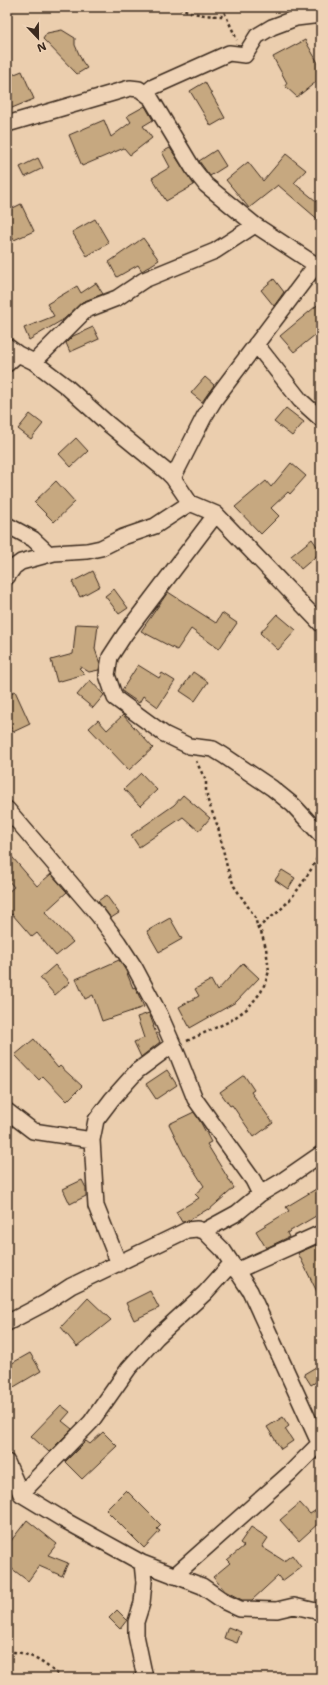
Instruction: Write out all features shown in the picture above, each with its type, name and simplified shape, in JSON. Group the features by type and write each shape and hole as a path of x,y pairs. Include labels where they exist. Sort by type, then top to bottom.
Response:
{"street":[{"path":"146,93 153,86 229,53 245,55 257,36 272,27 296,18 321,15"},
{"path":"7,124 130,88 135,88 146,93 150,97 194,170 206,185 255,225 319,265 256,344 215,399 204,417 173,478"},
{"path":"34,362 86,310 117,298 144,280 215,251 255,225"},
{"path":"256,344 300,400 321,419"},
{"path":"7,364 13,350 34,362 67,387 173,478 190,503 216,514 321,624"},
{"path":"7,577 14,567 21,562 48,554 87,551 101,548 123,537 155,526 190,503"},
{"path":"216,514 125,634 110,657 107,675 116,698 164,734 189,746 213,749 272,788 293,806 321,835"},
{"path":"7,525 33,539 48,554"},
{"path":"7,809 98,915 118,942 135,968 160,1014 195,1099 253,1180 260,1194"},
{"path":"118,1264 96,1206 92,1140 96,1120 112,1099 137,1071 172,1044"},
{"path":"7,1111 33,1131 92,1140"},
{"path":"204,1231 237,1213 260,1194 321,1154"},
{"path":"7,1323 44,1303 71,1286 187,1230 197,1229 204,1231 223,1250 250,1291 320,1446 174,1576"},
{"path":"21,1494 91,1422 129,1368 157,1337 234,1268 321,1233"},
{"path":"7,1462 21,1494 64,1520 142,1563 202,1586 225,1602 240,1609 277,1610 294,1606 316,1611 321,1610"},
{"path":"142,1563 144,1582 142,1603 136,1622 136,1635 145,1678"}],"path":[{"path":"179,7 208,16 225,16"},
{"path":"222,7 245,55"},
{"path":"172,1044 191,1040 230,1021 248,1008 261,992 266,982 269,970 261,932 258,929 255,917 234,886 222,848 218,827 208,801 206,781 189,746"},
{"path":"258,929 281,910 290,900 313,867 321,851"},
{"path":"7,1652 24,1653 43,1663 62,1678"}],"building":[{"path":"62,30 75,38 75,45 87,68 77,74 43,39 47,33"},
{"path":"305,40 321,68 321,78 297,97 285,86 287,83 273,57"},
{"path":"22,71 34,99 7,110 7,77"},
{"path":"205,82 225,118 211,126 190,91"},
{"path":"145,106 153,120 143,126 152,138 130,155 124,148 82,166 69,135 104,120 111,137 131,122 127,116"},
{"path":"170,148 194,185 166,201 152,178 170,167 162,152"},
{"path":"216,150 226,166 210,176 199,161"},
{"path":"286,154 306,170 294,183 321,205 321,222 278,185 249,208 226,180 248,162 263,181"},
{"path":"38,158 43,168 25,177 20,167"},
{"path":"21,204 34,231 14,240 7,225 7,211"},
{"path":"95,219 109,243 87,256 72,232"},
{"path":"143,238 159,260 142,271 138,265 117,277 109,262"},
{"path":"274,279 284,292 274,306 261,290"},
{"path":"96,283 103,294 82,302 64,319 29,340 24,328 54,316 47,304 77,286 81,293"},
{"path":"321,302 321,330 294,352 280,336"},
{"path":"93,327 99,339 70,352 66,343 73,336"},
{"path":"205,377 214,385 202,402 191,393"},
{"path":"286,408 304,422 292,436 274,422"},
{"path":"30,414 43,424 31,439 18,429"},
{"path":"76,438 88,451 71,467 59,454"},
{"path":"291,463 306,476 290,494 288,492 271,508 279,516 261,534 235,507 266,481 271,487"},
{"path":"56,481 75,502 54,522 34,502"},
{"path":"312,539 321,552 301,569 291,556"},
{"path":"93,571 100,586 80,597 72,582"},
{"path":"114,589 128,608 119,614 105,596"},
{"path":"168,592 216,623 222,613 237,623 219,649 191,629 177,650 141,631"},
{"path":"277,614 296,630 278,650 260,633"},
{"path":"76,624 98,625 95,649 100,664 99,670 89,672 81,667 79,668 85,674 57,682 51,660 73,654"},
{"path":"138,665 159,678 162,673 175,681 158,707 143,696 139,703 122,690"},
{"path":"193,672 208,682 195,701 180,691"},
{"path":"90,680 104,695 93,708 77,695"},
{"path":"15,691 30,724 13,732 7,718 7,695"},
{"path":"123,715 153,748 129,770 89,728 98,720 107,730"},
{"path":"141,773 157,790 140,806 124,789"},
{"path":"183,795 210,818 199,831 183,817 139,847 131,835 174,805"},
{"path":"7,851 37,886 51,874 67,892 45,912 73,942 56,956 37,933 32,937 12,914 7,918 7,893 14,887 7,879"},
{"path":"282,870 295,878 288,889 275,880"},
{"path":"106,895 119,913 111,918 98,901"},
{"path":"170,918 182,939 159,952 147,931"},
{"path":"119,960 126,971 133,988 135,987 144,1007 102,1021 93,995 85,999 76,979"},
{"path":"243,963 259,978 236,1002 190,1028 179,1007 199,996 195,989 211,980 217,991"},
{"path":"55,965 70,982 55,995 40,978"},
{"path":"149,1013 160,1042 141,1057 134,1042 144,1038 137,1017"},
{"path":"34,1039 58,1068 60,1066 82,1086 67,1101 43,1076 39,1080 15,1055"},
{"path":"167,1070 177,1085 156,1099 146,1084"},
{"path":"244,1075 254,1090 251,1092 273,1123 254,1137 232,1105 230,1106 220,1092"},
{"path":"194,1112 211,1142 207,1144 234,1188 209,1210 208,1209 188,1221 182,1222 176,1212 199,1198 195,1194 204,1186 184,1155 169,1124"},
{"path":"82,1180 86,1188 86,1196 70,1204 63,1189"},
{"path":"321,1186 321,1213 287,1233 289,1237 266,1248 256,1231 289,1211 286,1207"},
{"path":"321,1243 321,1300 298,1253"},
{"path":"150,1291 159,1308 134,1320 126,1303"},
{"path":"88,1298 111,1320 77,1347 61,1327"},
{"path":"30,1353 41,1371 7,1391 7,1366"},
{"path":"321,1364 321,1379 311,1385 304,1374"},
{"path":"61,1405 70,1412 62,1421 72,1429 49,1452 31,1436"},
{"path":"283,1417 289,1426 285,1429 293,1441 281,1449 267,1427"},
{"path":"103,1432 117,1446 82,1479 65,1462 86,1441 90,1444"},
{"path":"126,1490 161,1525 157,1529 160,1531 144,1548 106,1510"},
{"path":"300,1503 310,1514 321,1507 321,1521 299,1541 280,1520"},
{"path":"27,1520 57,1544 48,1555 68,1563 62,1576 39,1566 28,1581 7,1565 7,1546"},
{"path":"251,1527 268,1538 262,1547 284,1561 292,1555 301,1567 282,1581 278,1576 252,1600 242,1600 225,1591 213,1577 230,1563 227,1560 244,1546 240,1543"},
{"path":"117,1610 127,1620 120,1629 109,1618"},
{"path":"228,1627 241,1632 237,1643 224,1638"}]}
